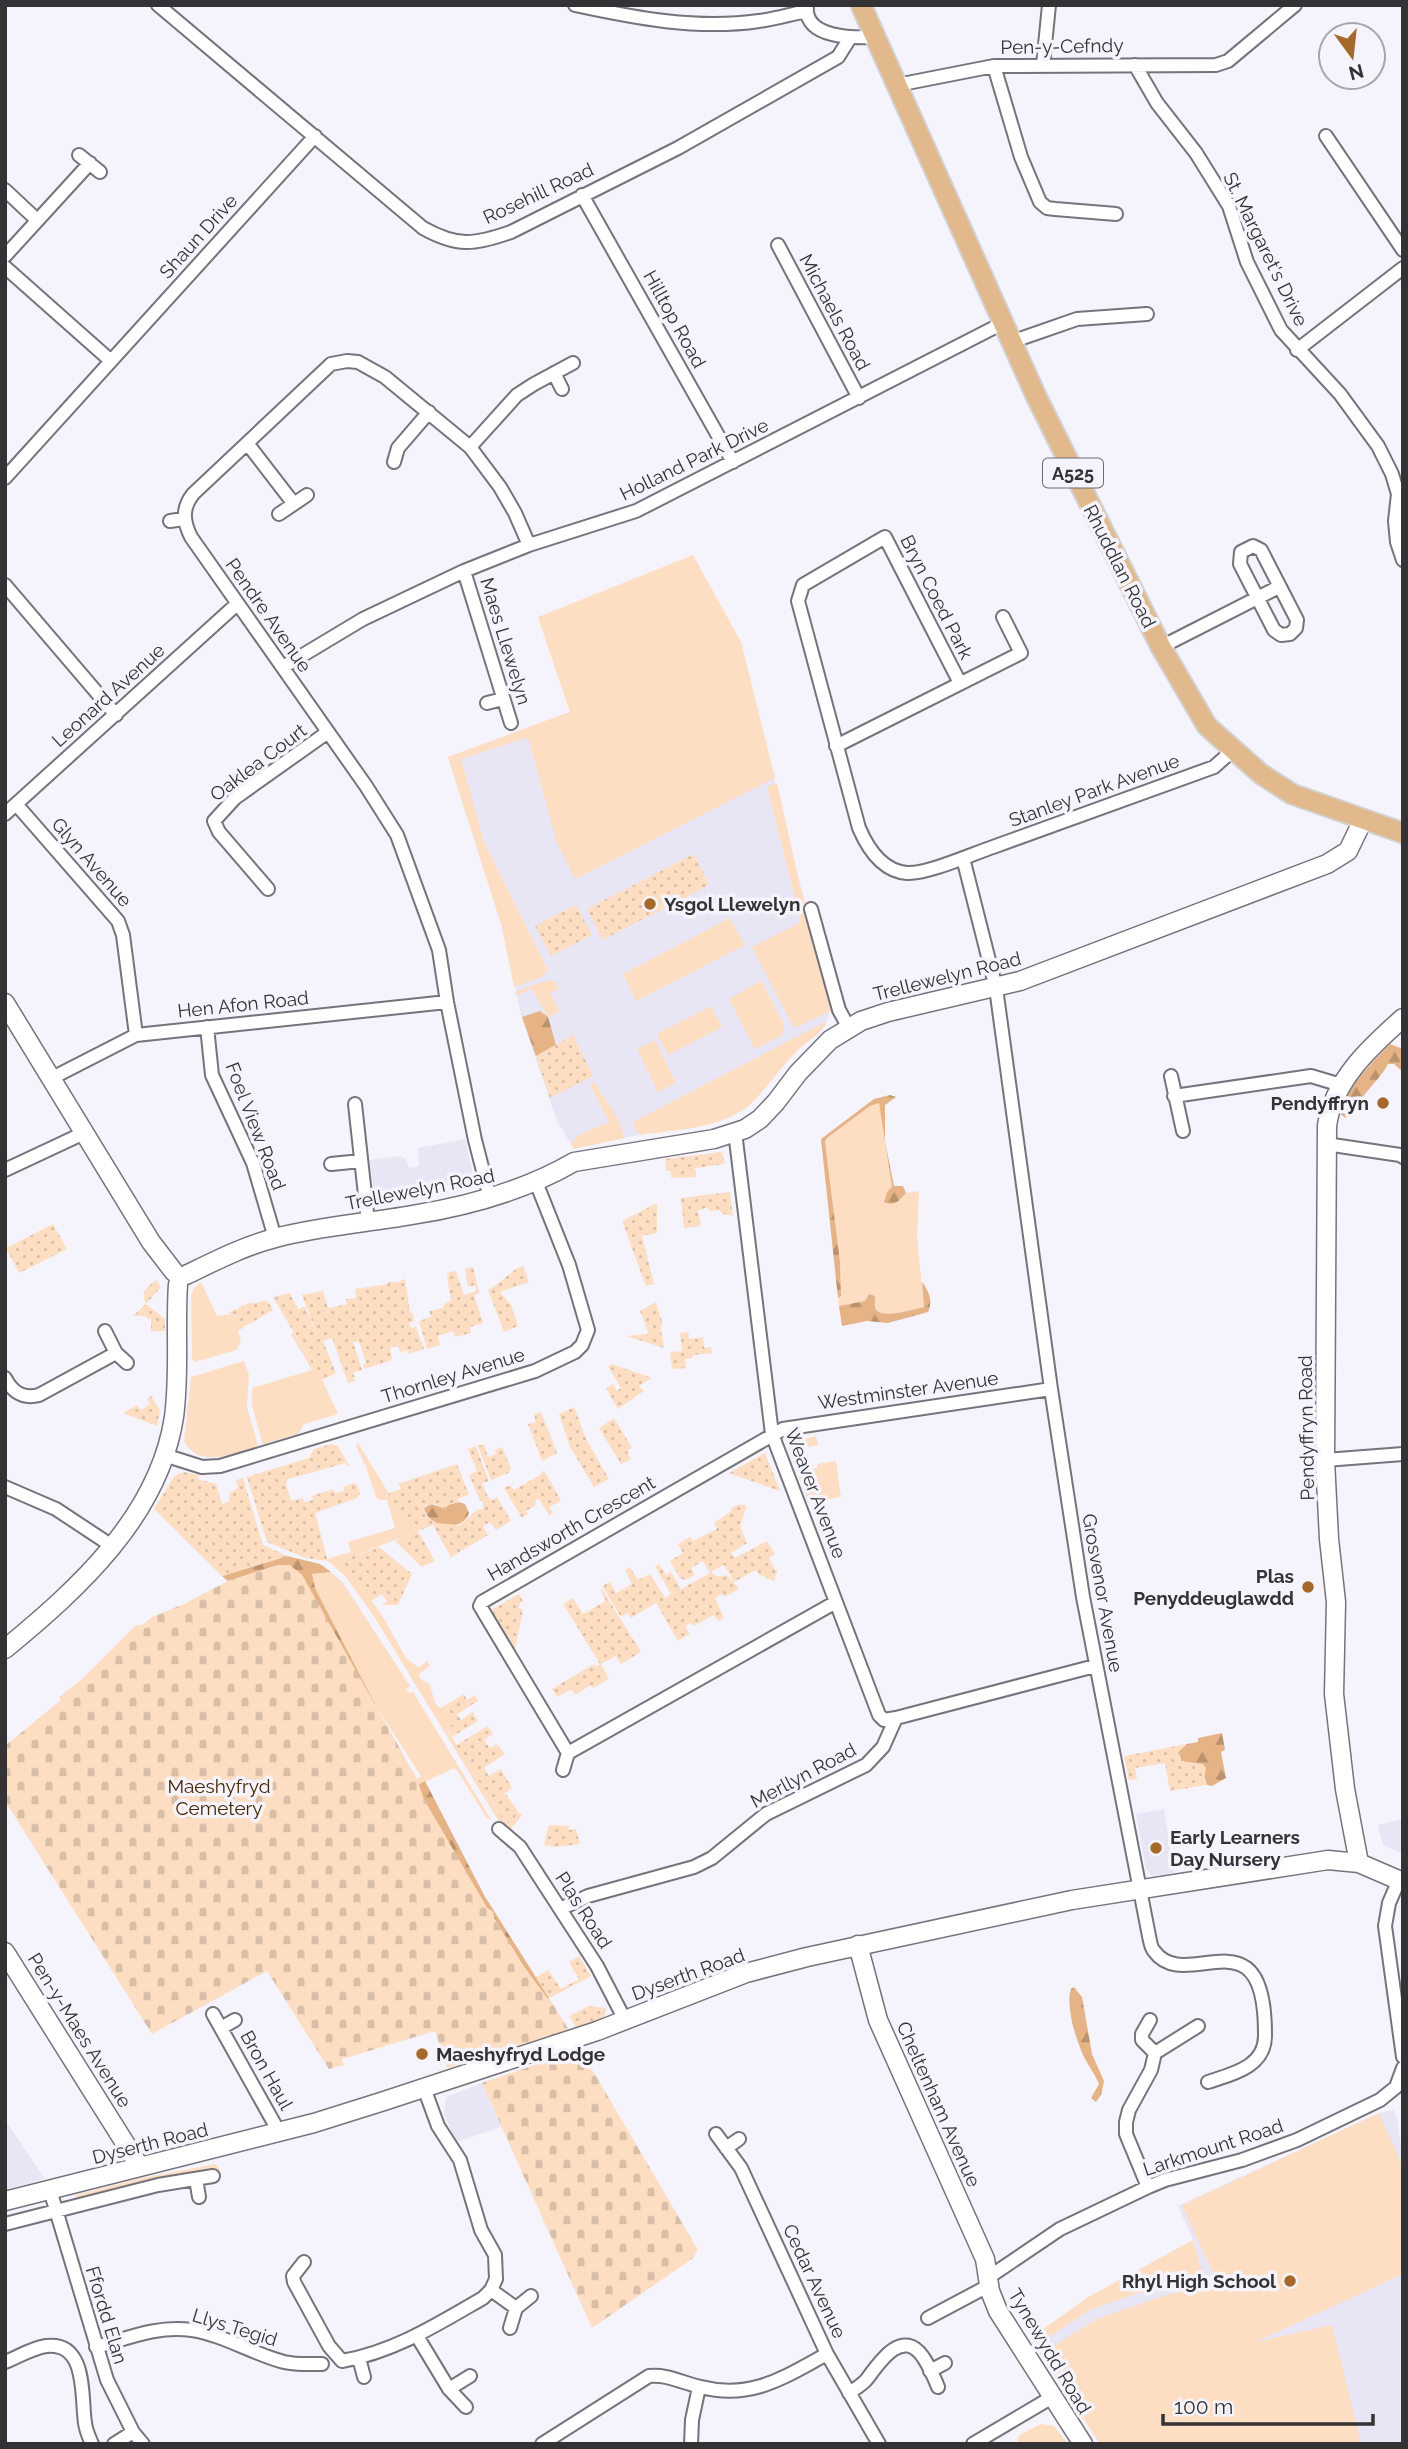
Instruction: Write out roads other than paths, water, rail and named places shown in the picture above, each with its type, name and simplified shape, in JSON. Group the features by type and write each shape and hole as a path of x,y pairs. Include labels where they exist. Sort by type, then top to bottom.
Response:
{"main road":[{"name":"Rhuddlan Road","path":"861,5 1011,342 1076,479 1161,647 1207,726 1261,774 1292,793 1403,833"}],"street":[{"name":"Rosehill Road","path":"158,5 423,228 445,240 468,243 511,232 678,148 838,57 850,38"},
{"path":"575,5 668,22 716,24 758,21 807,8 815,26 836,36 876,37"},
{"path":"1043,65 1049,5"},
{"name":"Pen-y-Cefndy","path":"897,85 994,66 1202,66 1228,61 1295,5"},
{"name":"St. Margaret's Drive","path":"1135,65 1157,103 1196,153 1229,206 1247,261 1281,330 1340,394 1378,446 1392,474 1398,494 1395,521 1397,542 1403,560"},
{"path":"994,66 1021,157 1040,202 1047,208 1115,214"},
{"name":"Shaun Drive","path":"5,478 315,136"},
{"path":"1326,136 1403,250"},
{"path":"5,256 90,163"},
{"path":"5,190 37,220"},
{"name":"Hilltop Road","path":"582,194 733,462"},
{"name":"Michaels Road","path":"778,245 859,398"},
{"path":"5,267 111,361"},
{"path":"1297,350 1403,268"},
{"path":"1011,342 1077,318 1147,314"},
{"name":"Holland Park Drive","path":"283,667 363,619 464,570 529,545 636,511 1003,323"},
{"path":"170,521 184,519 185,509 193,494 331,365 347,361 358,362 385,377 470,447 516,513 529,545"},
{"path":"470,447 517,395 573,363"},
{"path":"554,373 562,389"},
{"path":"394,462 398,448 429,412"},
{"path":"247,443 293,504"},
{"path":"279,514 307,495"},
{"name":"Pendre Avenue","path":"184,519 191,537 397,835 439,950 475,1140 490,1198"},
{"name":"Bryn Coed Park","path":"960,683 885,537 803,586 799,592 798,601 836,746 865,842 875,856 896,870 908,873 963,858"},
{"path":"1253,546 1261,550 1297,620 1296,628 1290,634 1281,635 1274,631 1257,598 1238,560 1244,548 1253,546"},
{"name":"Maes Llewelyn","path":"464,570 511,723"},
{"path":"5,585 116,715"},
{"path":"1161,647 1279,587"},
{"name":"Leonard Avenue","path":"5,814 237,604"},
{"name":"Bryn Coed Park","path":"836,746 1021,653 1003,617"},
{"path":"488,703 503,699"},
{"name":"Oaklea Court","path":"268,889 219,832 214,821 235,798 328,733"},
{"name":"Stanley Park Avenue","path":"963,858 1214,767 1232,751"},
{"name":"Glyn Avenue","path":"16,804 118,920 123,935 136,1035"},
{"name":"Trellewelyn Road","path":"180,1277 244,1248 275,1238 414,1215 490,1198 536,1182 574,1162 713,1139 735,1132 760,1119 798,1073 830,1040 849,1027 881,1014 1020,981 1327,864 1348,850 1363,820"},
{"name":"Grosvenor Avenue","path":"963,858 996,988 1051,1389 1095,1666 1153,1951 1165,1961 1182,1964 1230,1961 1247,1968 1257,1980 1263,2008 1265,2046 1255,2063 1208,2082"},
{"path":"811,909 839,1010 849,1027"},
{"name":"Hen Afon Road","path":"52,1078 136,1035 447,1002"},
{"path":"5,1003 151,1242 180,1277 177,1385 170,1438 151,1489 112,1546 51,1611 5,1649"},
{"name":"Pendyffryn Road","path":"1359,1863 1345,1789 1334,1694 1335,1602 1325,1460 1326,1144 1330,1107 1340,1085 1368,1051 1403,1018"},
{"name":"Foel View Road","path":"206,1027 212,1075 253,1163 275,1238"},
{"path":"1171,1076 1183,1131"},
{"path":"1174,1096 1311,1076 1340,1085"},
{"path":"355,1104 368,1222"},
{"name":"Weaver Avenue","path":"735,1132 772,1434 879,1715 884,1720 896,1718"},
{"path":"7,1165 84,1133"},
{"path":"1326,1144 1400,1154 1403,1157"},
{"path":"331,1164 361,1161"},
{"name":"Thornley Avenue","path":"164,1455 202,1467 219,1466 535,1371 575,1352 586,1336 587,1324 569,1265 536,1182"},
{"path":"105,1331 116,1353 127,1363"},
{"path":"5,1378 15,1392 23,1396 39,1395 116,1353"},
{"name":"Westminster Avenue","path":"772,1434 796,1426 1051,1389"},
{"name":"Handsworth Crescent","path":"568,1753 481,1610 481,1602 772,1434"},
{"path":"1325,1460 1403,1454"},
{"path":"5,1487 56,1509 112,1546"},
{"path":"563,1770 568,1753 836,1602"},
{"path":"896,1718 1095,1666"},
{"name":"Merllyn Road","path":"560,1909 588,1896 694,1867 712,1857 766,1814 866,1765 883,1747 896,1718"},
{"name":"Plas Road","path":"499,1829 520,1847 597,1966 625,2020"},
{"name":"Dyserth Road","path":"5,2201 279,2132 424,2088 625,2020 746,1973 858,1945 1000,1914 1328,1860 1359,1863 1401,1881"},
{"path":"1401,1881 1385,1917 1385,1935 1403,2057"},
{"name":"Cheltenham Avenue","path":"858,1945 878,2020 985,2259 990,2281"},
{"name":"Pen-y-Maes Avenue","path":"5,1952 140,2167"},
{"name":"Bron Haul","path":"213,2014 279,2132"},
{"name":"Bron Haul","path":"221,2028 235,2020"},
{"path":"1150,2020 1142,2034 1142,2040 1155,2053"},
{"path":"1148,2187 1126,2134 1125,2122 1151,2070 1155,2053 1198,2026"},
{"name":"Larkmount Road","path":"928,2318 990,2281 1060,2229 1165,2180 1242,2160 1297,2140 1388,2094 1396,2087 1403,2068"},
{"path":"304,2262 293,2276 294,2282 329,2346 342,2361 359,2358 416,2336 482,2298 491,2290 496,2278 495,2255 481,2230 460,2160 438,2126 424,2088"},
{"name":"Cedar Avenue","path":"716,2134 741,2168 827,2354 879,2444"},
{"path":"726,2148 739,2139"},
{"path":"5,2224 158,2185 214,2176"},
{"path":"196,2179 199,2197"},
{"name":"Ffordd Elan","path":"50,2190 107,2379 133,2432 143,2444"},
{"name":"Tynewydd Road","path":"990,2281 992,2300 998,2311 1083,2444"},
{"path":"491,2290 516,2308"},
{"path":"510,2328 516,2308 531,2296"},
{"name":"Llys Tegid","path":"96,2347 153,2330 194,2330 284,2362 322,2364"},
{"path":"416,2336 449,2389 466,2407"},
{"path":"5,2362 46,2346 58,2347 68,2353 80,2372 85,2424 92,2444"},
{"path":"849,2393 866,2379 886,2353 909,2347 919,2352 938,2387"},
{"path":"542,2444 649,2376 673,2378 721,2391 754,2389 774,2383 827,2354"},
{"path":"359,2358 364,2377"},
{"path":"280,2376 284,2362"},
{"path":"930,2371 945,2363"},
{"path":"449,2389 470,2376"},
{"path":"691,2444 692,2420 699,2387"},
{"path":"973,2444 1054,2396"},
{"path":"114,2444 133,2432"},
{"path":"993,2433 1003,2444"}],"place":[{"name":"Ysgol Llewelyn","path":"650,904"},
{"name":"Pendyffryn","path":"1383,1103"},
{"name":"Plas Penyddeuglawdd","path":"1308,1587"},
{"name":"Early Learners Day Nursery","path":"1156,1848"},
{"name":"Maeshyfryd Lodge","path":"422,2054"},
{"name":"Rhyl High School","path":"1290,2281"}],"park label":[{"name":"Maeshyfryd Cemetery","path":"219,1797"}]}
